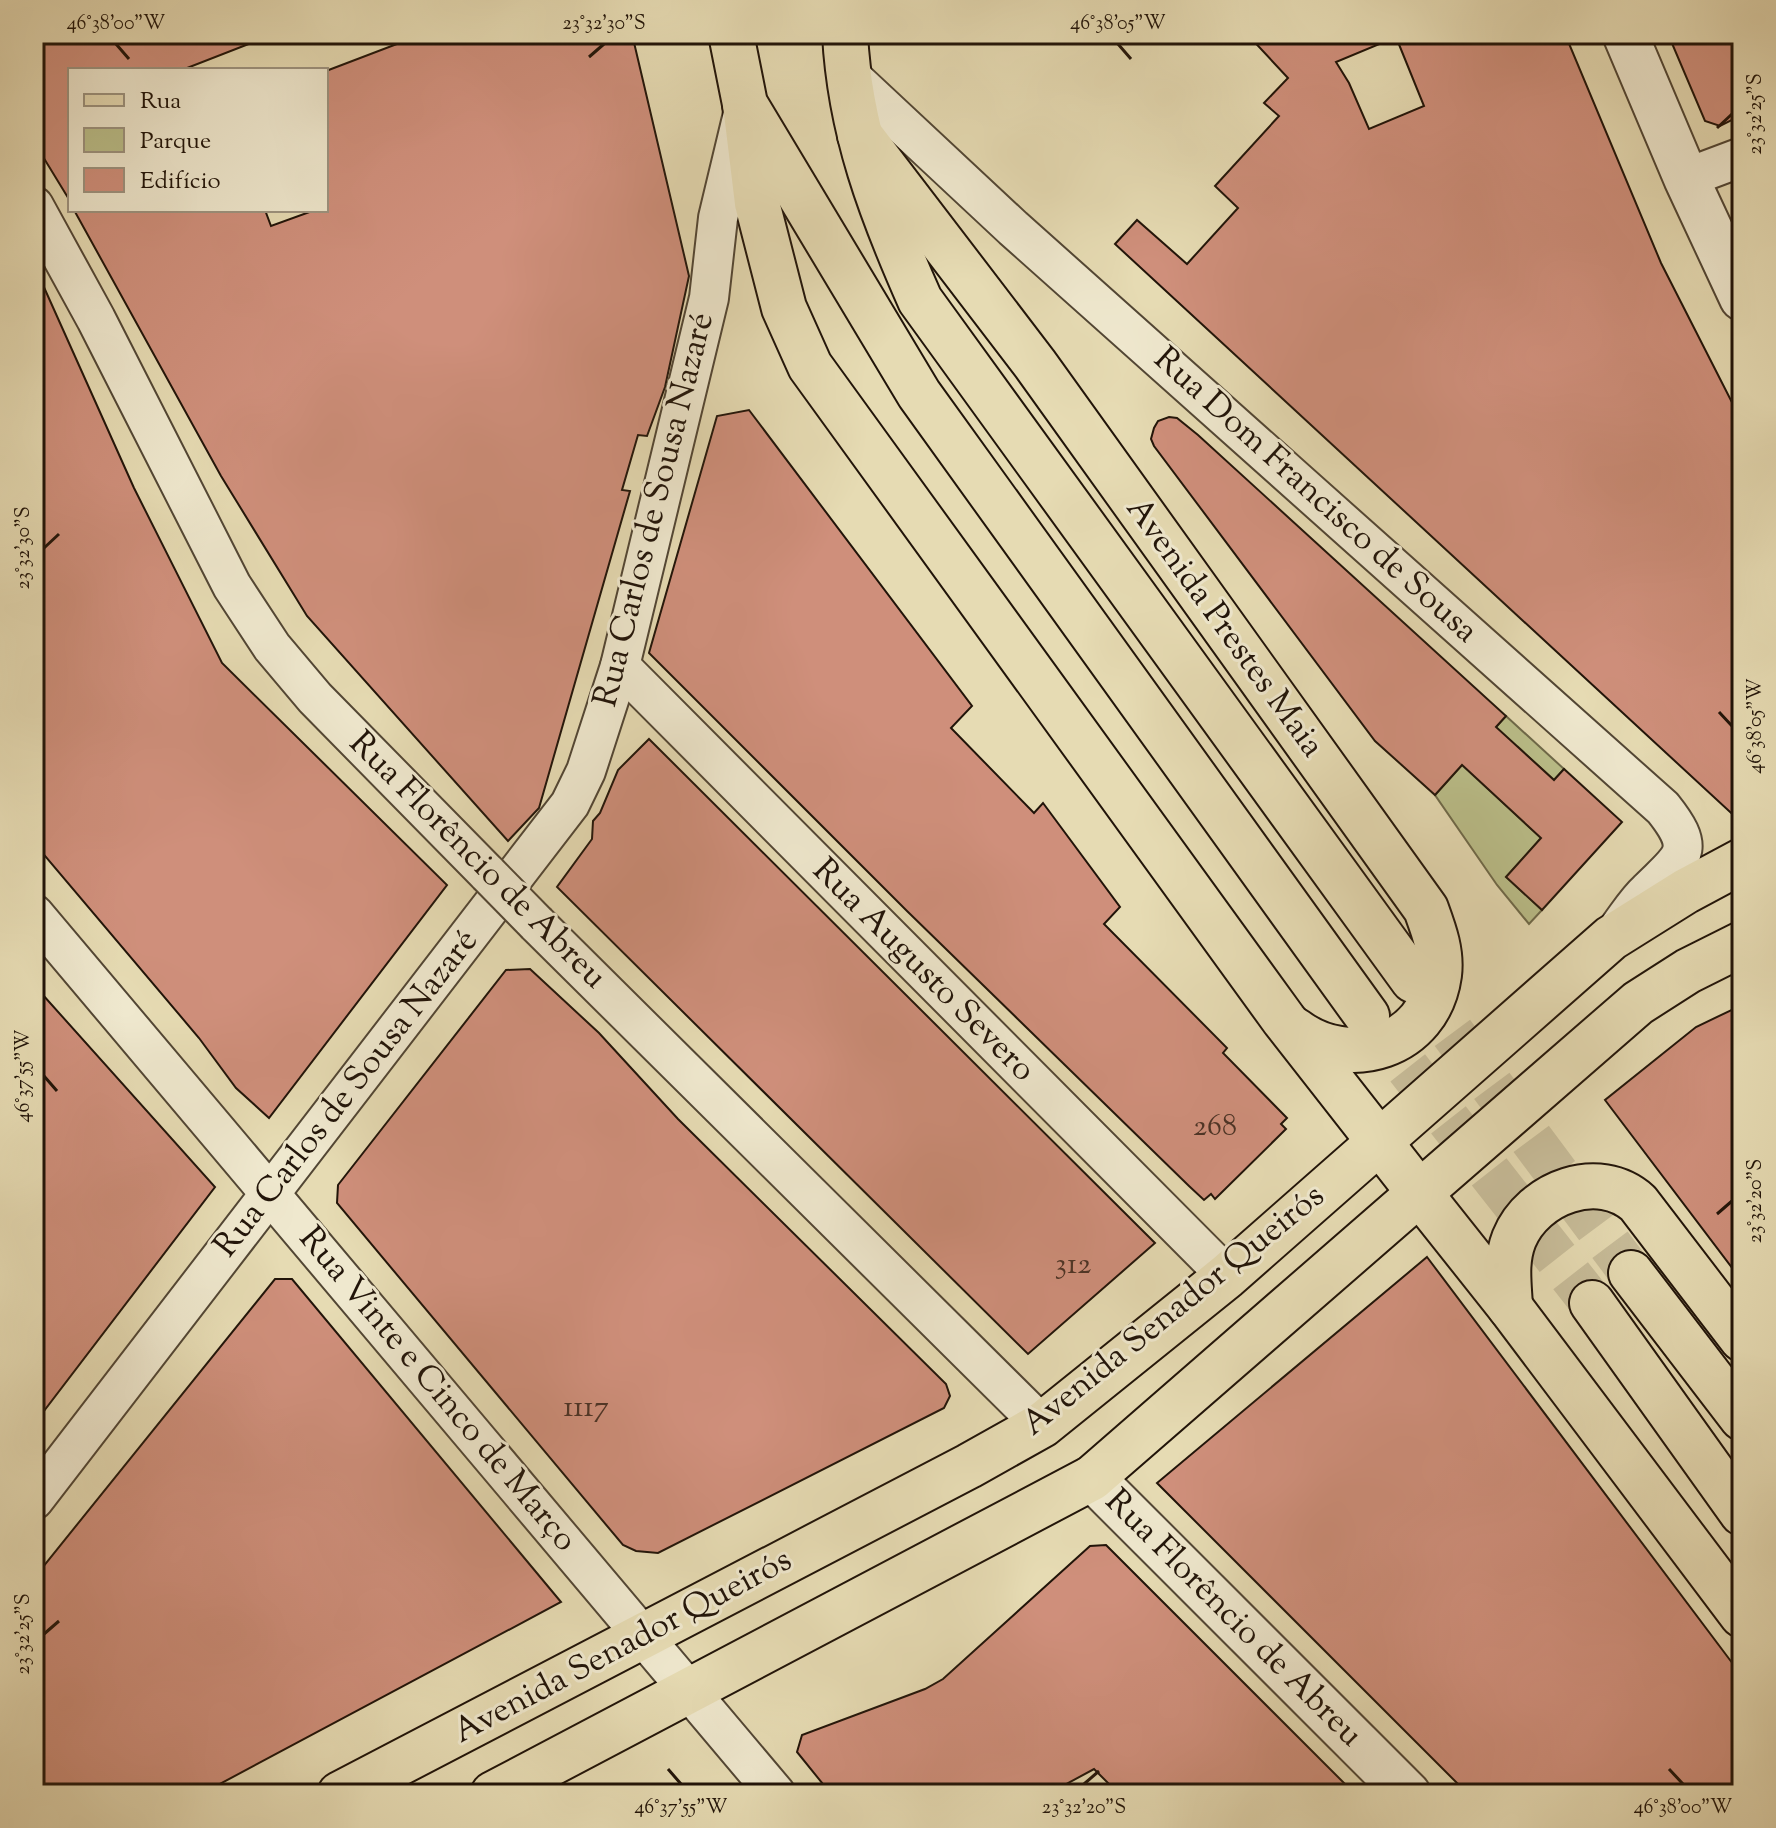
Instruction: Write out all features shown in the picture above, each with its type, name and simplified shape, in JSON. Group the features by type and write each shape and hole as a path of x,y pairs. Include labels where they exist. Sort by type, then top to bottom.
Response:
{"main road":[{"name":"Avenida Prestes Maia","path":"731,34 745,104 757,203 784,308 810,366 1284,1020 1510,1307 1742,1615"},
{"name":"Avenida Prestes Maia","path":"846,54 858,132 894,240 920,300 1413,980"},
{"name":"Avenida Prestes Maia","path":"745,104 919,394 1367,1016"},
{"name":"Avenida Prestes Maia","path":"858,132 1035,364 1426,909 1438,945 1439,978 1427,1009 1404,1033 1375,1048 1342,1051 1310,1041 1284,1020"},
{"name":"Avenida Senador Queirós","path":"340,1794 1042,1425 1227,1276 1611,938 1686,891 1742,861"},
{"name":"Avenida Senador Queirós","path":"493,1794 1092,1478 1421,1195 1638,1003 1688,971 1742,944"},
{"path":"1510,1307 1508,1264 1515,1237 1522,1225 1540,1205 1564,1191 1605,1186 1619,1189 1638,1203 1742,1339"},
{"path":"1631,1273 1742,1418"},
{"path":"1592,1303 1742,1513"}],"street":[{"path":"1625,34 1686,178 1742,298"},
{"name":"Rua Dom Francisco de Sousa","path":"846,54 1013,228 1663,808 1678,827 1684,843 1681,856 1645,893 1611,938"},
{"name":"Rua Carlos de Sousa Nazaré","path":"34,1500 570,804 586,771 620,666 709,298 718,218 745,104"},
{"path":"1686,178 1742,157"},
{"name":"Rua Florêncio de Abreu","path":"34,206 96,319 232,586 272,647 315,698 537,924 1042,1425"},
{"name":"Rua Augusto Severo","path":"620,666 1227,1276"},
{"name":"Rua Vinte e Cinco de Março","path":"34,914 776,1794"},
{"name":"Rua Florêncio de Abreu","path":"1092,1478 1408,1794"}],"green space":[{"path":"1506,716 1564,769 1554,780 1518,747 1483,784 1541,838 1506,877 1542,910 1529,924 1497,885 1435,795"}],"building":[{"path":"34,34 269,34 187,68 68,68 68,198 34,142"},
{"path":"423,34 632,34 689,276 665,387 647,436 638,435 622,490 630,491 539,808 508,841 307,616 221,476 75,212 266,212 271,226 310,212 328,212 328,70"},
{"path":"1247,34 1565,34 1661,263 1742,422 1742,823 1115,244 1137,220 1187,264 1238,208 1215,186 1279,116 1264,103 1288,78","holes":["1396,37 1424,106 1369,129 1336,62"]},
{"path":"1668,34 1742,34 1742,115 1720,126 1705,121"},
{"path":"34,265 134,488 222,663 447,885 269,1118 236,1088 199,1038 34,843"},
{"path":"749,410 972,706 951,728 1034,813 1043,803 1120,907 1104,924 1227,1048 1223,1053 1287,1118 1281,1124 1286,1129 1215,1199 1211,1194 1204,1200 1189,1186 649,653 717,416"},
{"path":"1177,418 1198,435 1506,716 1496,727 1554,780 1564,769 1622,822 1542,910 1506,877 1541,838 1462,765 1435,795 1375,741 1154,446 1151,439 1154,428 1158,421"},
{"path":"649,739 1155,1243 1028,1354 557,887 592,839 593,821 600,813 618,770"},
{"path":"530,969 599,1033 678,1119 946,1384 950,1396 944,1408 658,1553 636,1551 623,1545 337,1203 338,1185 506,970"},
{"path":"34,985 215,1187 34,1424"},
{"path":"1742,1005 1742,1281 1605,1100 1696,1027"},
{"path":"1427,1257 1742,1676 1742,1794 1468,1794 1157,1483"},
{"path":"275,1279 292,1279 561,1602 201,1794 34,1794 34,1578"},
{"path":"1106,1545 1355,1794 1119,1794 1094,1769 1048,1794 831,1794 797,1752 802,1735 925,1689 943,1679 1090,1546"}],"tunnel":[{"path":"1413,980 1631,1273"},
{"path":"1367,1016 1592,1303"}]}
